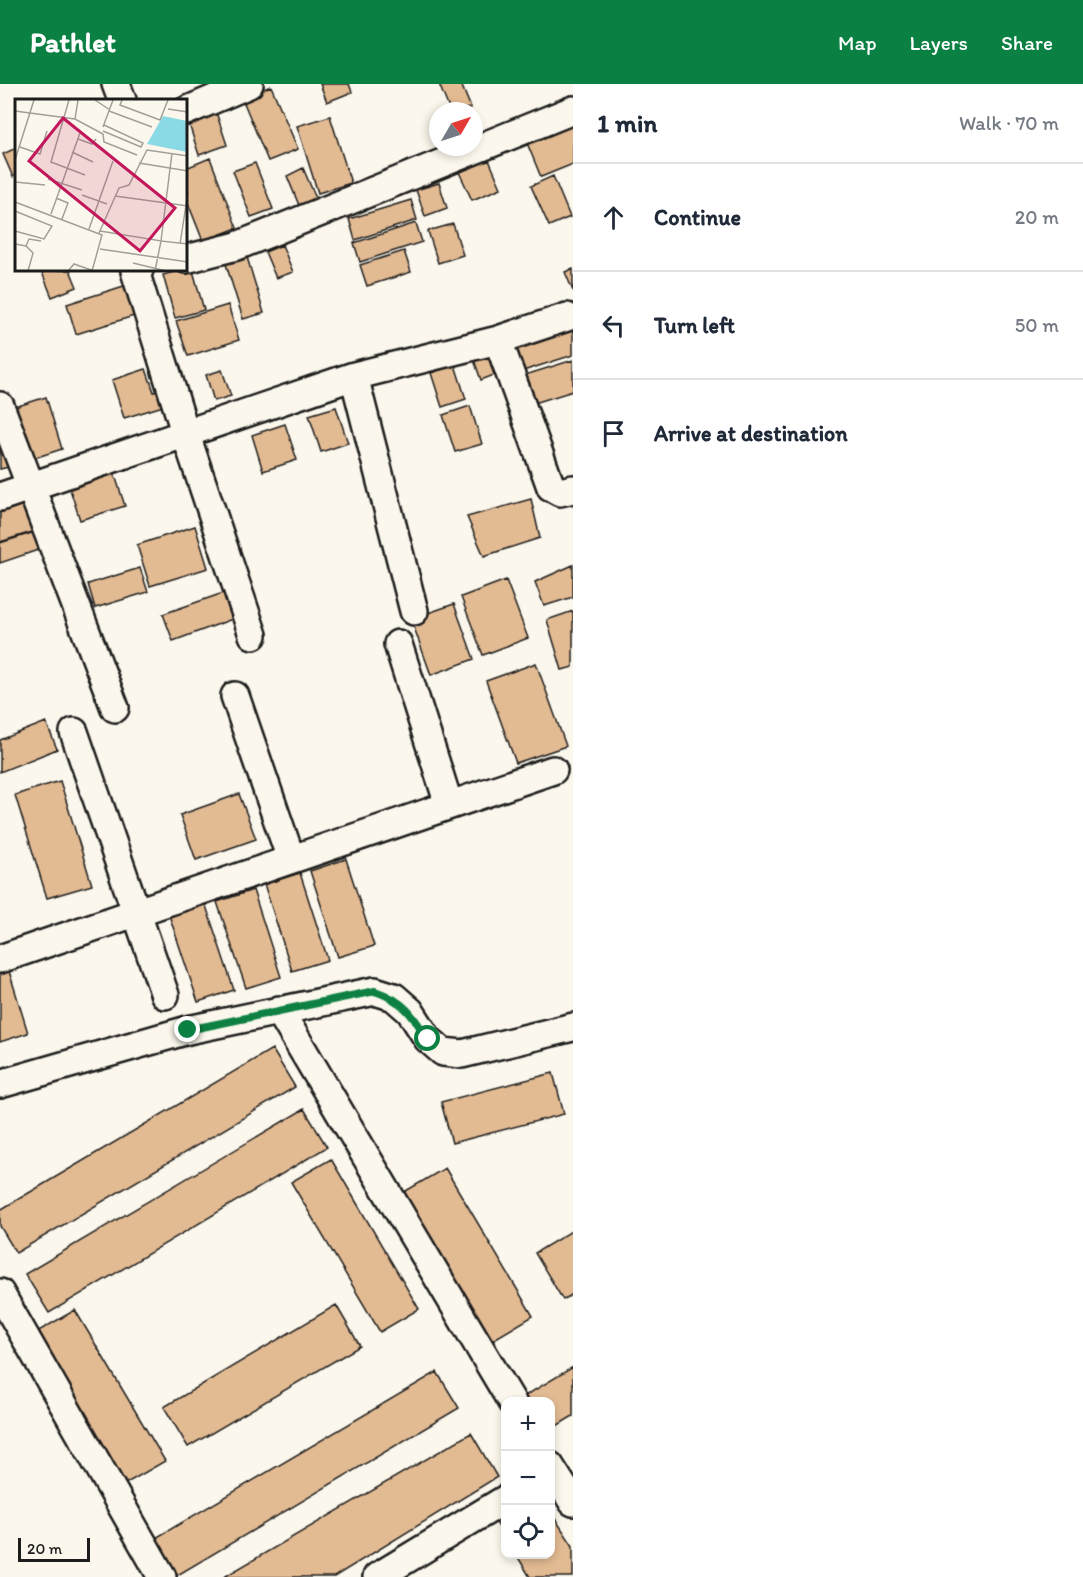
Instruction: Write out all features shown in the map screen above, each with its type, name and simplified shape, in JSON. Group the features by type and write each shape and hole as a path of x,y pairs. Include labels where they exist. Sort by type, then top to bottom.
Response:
{"street":[{"path":"116,84 122,99"},
{"path":"188,110 249,84"},
{"path":"188,258 237,246 573,110"},
{"path":"135,272 185,432 253,635"},
{"path":"0,497 31,484 354,376 498,340 567,317"},
{"path":"498,340 550,487 560,492 573,489"},
{"path":"354,376 414,610"},
{"path":"0,406 115,708"},
{"path":"398,644 449,805"},
{"path":"235,696 291,859"},
{"path":"74,732 165,995"},
{"path":"0,959 553,770"},
{"path":"0,1084 188,1030 375,991 394,997 410,1011 428,1039 443,1052 462,1054 573,1027"},
{"path":"279,1010 510,1397"},
{"path":"0,1293 162,1577"},
{"path":"557,1466 573,1502"},
{"path":"377,1577 501,1502"}],"building":[{"path":"320,84 349,84 352,92 327,102"},
{"path":"439,84 461,84 468,102 446,102"},
{"path":"271,86 298,149 268,161 242,98"},
{"path":"216,112 227,145 199,155 188,121"},
{"path":"330,116 351,183 318,193 297,126"},
{"path":"573,124 573,164 541,177 527,143"},
{"path":"15,148 15,176 13,177 3,154"},
{"path":"210,158 237,228 203,241 188,203 188,167"},
{"path":"489,160 501,188 472,200 459,172"},
{"path":"255,163 273,209 251,217 233,171"},
{"path":"303,168 318,203 301,210 287,176"},
{"path":"553,176 570,217 549,226 531,186"},
{"path":"439,183 447,208 425,216 416,190"},
{"path":"411,200 417,220 355,240 349,219"},
{"path":"416,223 422,242 360,262 354,243"},
{"path":"453,224 463,255 438,263 428,231"},
{"path":"282,245 293,272 276,278 265,252"},
{"path":"404,251 411,272 367,286 360,265"},
{"path":"246,254 264,313 243,319 225,261"},
{"path":"192,267 204,310 175,318 163,275 188,272 188,268"},
{"path":"573,269 573,291 565,272"},
{"path":"42,272 71,272 77,287 52,297"},
{"path":"127,285 137,315 76,334 67,304"},
{"path":"228,305 239,340 188,356 176,321"},
{"path":"573,327 573,355 523,371 514,343"},
{"path":"487,352 494,375 481,380 473,357"},
{"path":"573,360 573,391 531,404 522,376"},
{"path":"455,365 466,399 442,407 431,373"},
{"path":"146,369 154,392 158,391 163,406 124,418 112,380"},
{"path":"222,370 231,396 214,401 206,375"},
{"path":"46,397 62,449 28,460 12,408"},
{"path":"470,406 482,444 455,452 443,415"},
{"path":"336,407 348,443 321,452 309,415"},
{"path":"285,424 297,460 263,471 252,435"},
{"path":"0,435 9,467 0,469"},
{"path":"114,472 125,506 80,520 69,486"},
{"path":"531,499 540,538 484,556 467,517"},
{"path":"26,503 35,531 0,542 0,512"},
{"path":"195,526 208,568 150,586 137,545"},
{"path":"35,532 41,549 0,563 0,543"},
{"path":"573,565 573,597 544,606 535,582"},
{"path":"140,568 148,592 95,608 88,584"},
{"path":"506,580 528,638 483,655 461,597"},
{"path":"226,592 235,618 173,641 163,614"},
{"path":"454,604 474,659 431,675 411,619"},
{"path":"573,611 573,667 562,670 547,620"},
{"path":"536,663 566,746 516,763 486,681"},
{"path":"46,722 57,749 0,772 0,740"},
{"path":"60,781 92,885 47,898 15,795"},
{"path":"239,794 256,839 196,860 180,815"},
{"path":"346,859 374,946 338,957 310,871"},
{"path":"300,873 328,960 292,971 264,884"},
{"path":"253,890 281,977 246,988 217,902"},
{"path":"205,903 234,990 198,1002 169,915"},
{"path":"9,971 28,1033 0,1042 0,974"},
{"path":"272,1049 295,1087 16,1253 0,1226 0,1210"},
{"path":"553,1073 564,1114 452,1143 441,1102"},
{"path":"304,1109 327,1147 49,1313 25,1274"},
{"path":"331,1159 419,1309 380,1332 291,1182"},
{"path":"445,1168 533,1316 491,1341 404,1192"},
{"path":"573,1230 573,1294 563,1300 535,1253"},
{"path":"336,1305 360,1346 188,1447 164,1407"},
{"path":"75,1310 165,1461 125,1484 35,1333"},
{"path":"573,1367 573,1416 555,1427 555,1397 523,1397"},
{"path":"437,1372 459,1408 176,1576 154,1539"},
{"path":"471,1433 497,1477 334,1577 224,1577"},
{"path":"501,1517 501,1530 495,1521"},
{"path":"555,1519 573,1546 573,1577 530,1577 519,1559 555,1559"}],"route":[{"path":"188,1030 375,991 394,997 410,1011 428,1039"}]}
